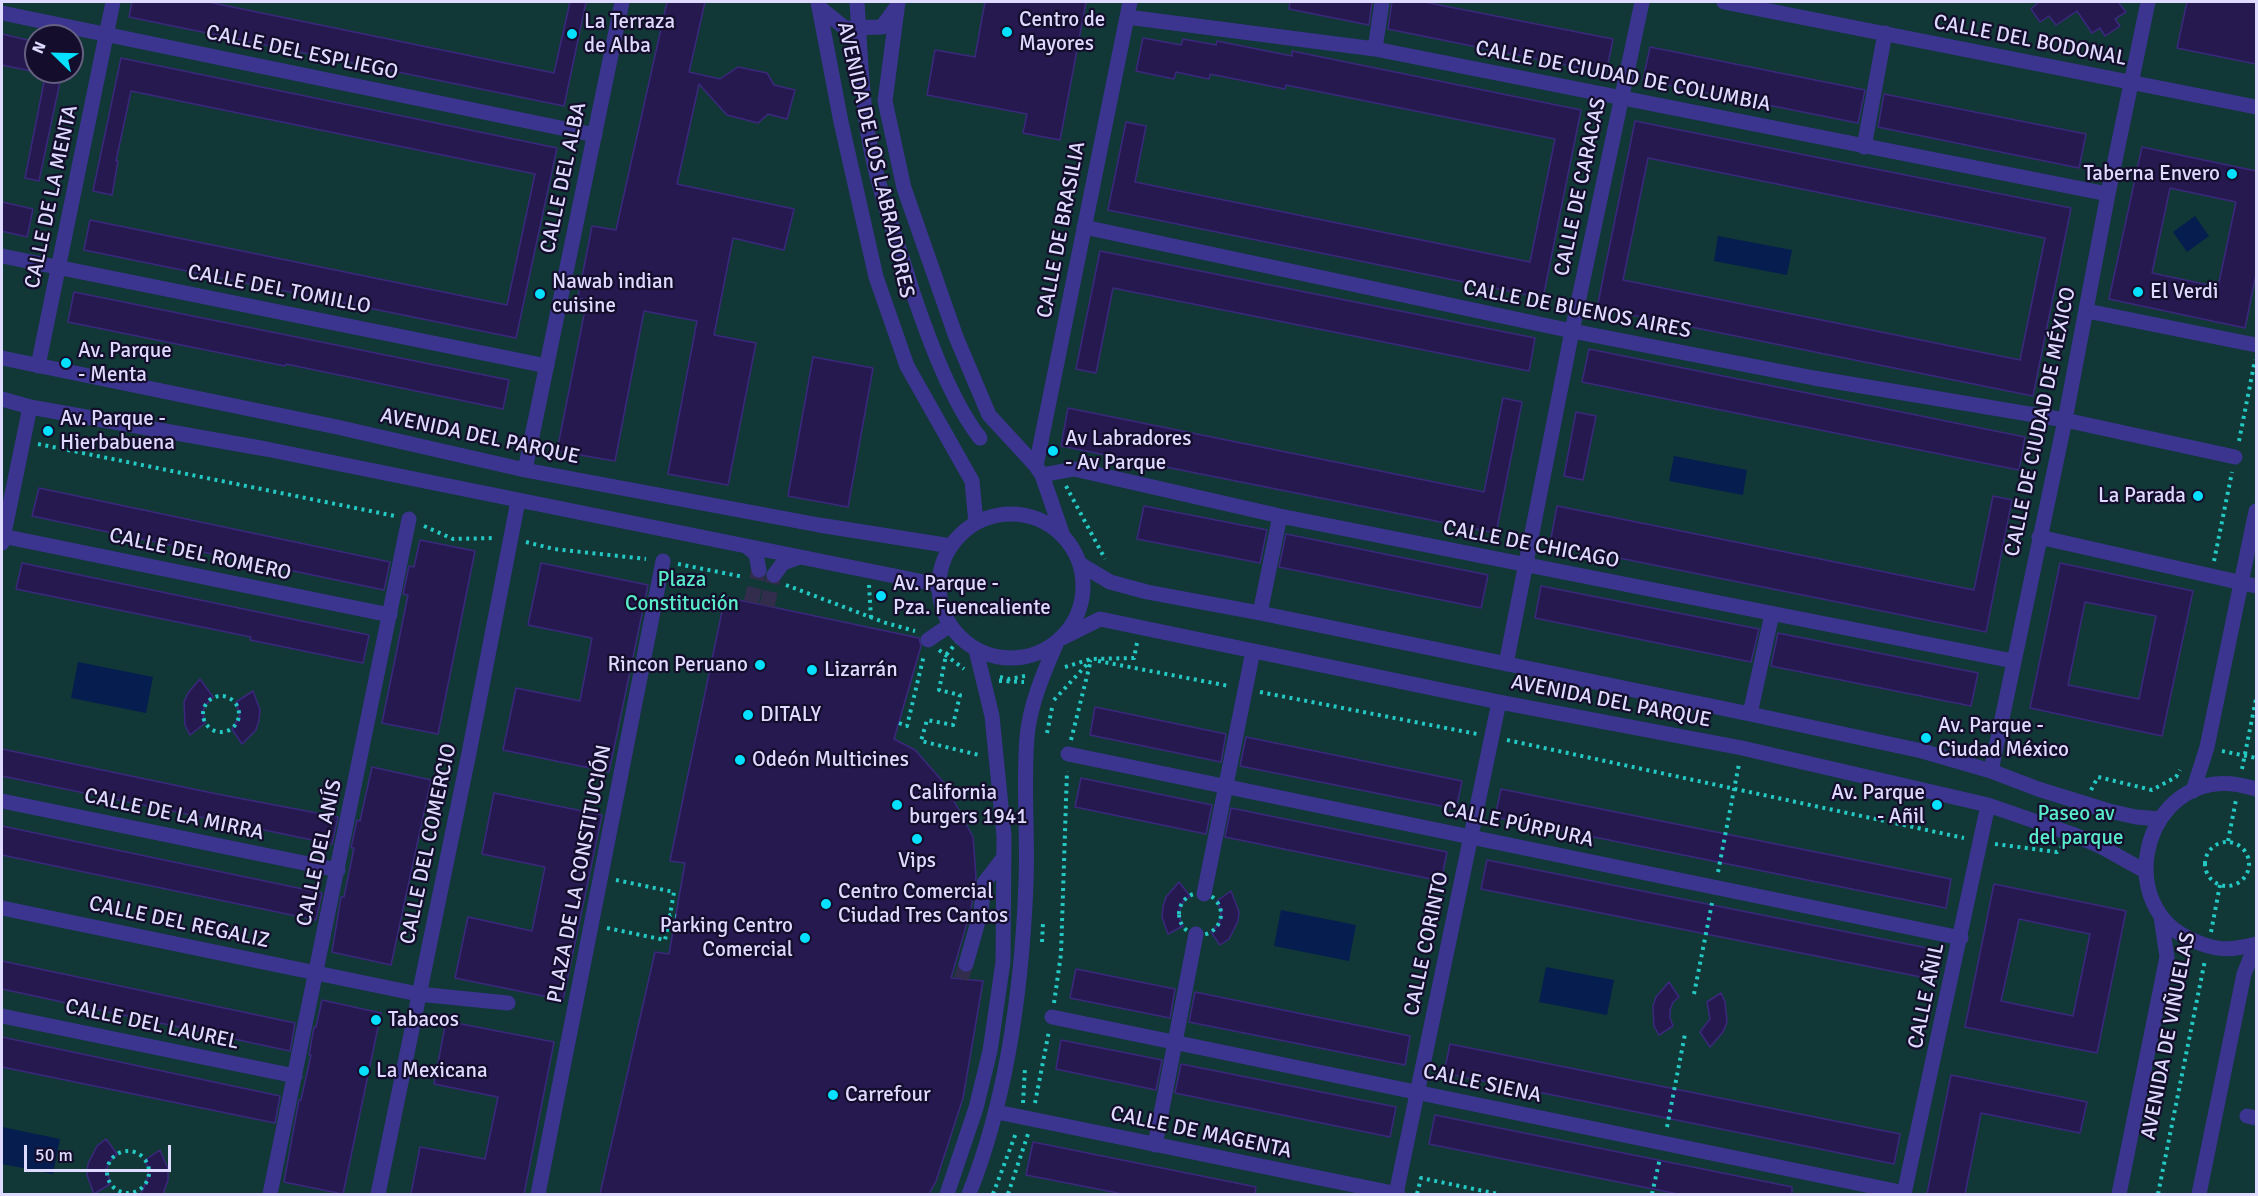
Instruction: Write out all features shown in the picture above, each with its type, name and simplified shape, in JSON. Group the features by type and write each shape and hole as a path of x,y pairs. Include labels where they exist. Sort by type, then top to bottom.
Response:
{"street":[{"name":"CALLE DE LA MENTA","path":"38,366 113,2"},
{"name":"CALLE DEL ALBA","path":"525,470 622,2"},
{"path":"857,2 862,80 869,135 883,200 929,339 969,423 980,438"},
{"name":"CALLE DE BRASILIA","path":"1039,470 1084,227 1130,2"},
{"path":"1375,49 1382,2"},
{"name":"CALLE DE CARACAS","path":"1506,664 1572,331 1642,2"},
{"name":"CALLE DEL BODONAL","path":"1724,2 2256,107"},
{"name":"CALLE DE CIUDAD DE MÉXICO","path":"1991,771 2065,420 2108,194 2148,2"},
{"path":"818,4 845,28 882,27 898,3"},
{"name":"AVENIDA DE LOS LABRADORES","path":"898,3 885,101 904,188 956,337 989,415 1039,470 1063,536"},
{"name":"AVENIDA DE LOS LABRADORES","path":"818,4 841,122 876,277 907,366 972,481 976,523"},
{"name":"CALLE DEL ESPLIEGO","path":"2,13 595,135"},
{"name":"CALLE DE CIUDAD DE COLUMBIA","path":"1127,17 1375,49 2108,194"},
{"path":"1864,147 1885,33"},
{"name":"CALLE DE BUENOS AIRES","path":"1084,227 1572,331 1814,378 2065,420 2235,457"},
{"name":"CALLE DEL TOMILLO","path":"2,256 547,366"},
{"path":"2086,310 2256,345"},
{"name":"AVENIDA DEL PARQUE","path":"2,358 326,425 525,470 819,525 951,546"},
{"path":"2,399 266,449 939,585"},
{"path":"2,538 30,406"},
{"name":"CALLE DE CHICAGO","path":"1039,470 1074,469 1280,516 2013,661"},
{"name":"CALLE DEL COMERCIO","path":"378,1194 467,764 518,501"},
{"path":"2193,791 2207,747 2256,511"},
{"path":"969,1194 997,1112 1011,1042 1027,881 1025,811 1027,735 1042,677 1060,640 1074,622 1082,603 1083,583 1080,564 1073,549 1063,536 1044,522 1022,515 998,515 976,523 962,533 951,546 942,565 939,585 941,604 950,625 961,638 976,650 998,658 1022,658 1043,651 1060,640"},
{"path":"1260,613 1280,516"},
{"name":"CALLE DEL ANÍS","path":"270,1194 409,519"},
{"path":"2039,537 2256,586"},
{"name":"CALLE DEL ROMERO","path":"2,538 390,615"},
{"path":"746,546 756,554 767,577 783,563 801,557"},
{"name":"PLAZA DE LA CONSTITUCIÓN","path":"538,1194 663,561"},
{"name":"AVENIDA DEL PARQUE","path":"1080,564 1110,582 1147,592 1260,613 1922,751 1991,771 2038,789 2109,811 2160,819"},
{"path":"1750,714 1772,614"},
{"name":"AVENIDA DEL PARQUE","path":"1060,640 1100,619 1499,702 1742,748 1988,805 2072,834 2108,850 2145,871"},
{"path":"928,640 950,625"},
{"path":"947,1194 976,1108 990,1051 1003,962 1004,836 992,716 976,650"},
{"path":"1204,894 1253,651"},
{"name":"CALLE CORINTO","path":"1397,1194 1499,702"},
{"name":"CALLE PÚRPURA","path":"1068,754 1961,938"},
{"path":"2256,789 2239,784 2215,784 2193,791 2175,802 2160,819 2148,843 2145,871 2150,895 2161,917 2180,935 2208,948 2227,950 2256,944"},
{"name":"CALLE DE LA MIRRA","path":"2,801 338,870"},
{"name":"CALLE AÑIL","path":"1904,1194 1988,805"},
{"path":"966,964 981,911 984,883 1004,857"},
{"name":"CALLE DEL REGALIZ","path":"2,908 418,994 508,1003"},
{"name":"AVENIDA DE VIÑUELAS","path":"2119,1194 2167,957 2161,917"},
{"path":"1155,1145 1196,934"},
{"path":"2199,1194 2244,974 2256,944"},
{"name":"CALLE DEL LAUREL","path":"2,1016 295,1076"},
{"name":"CALLE SIENA","path":"1052,1017 1904,1194"},
{"name":"CALLE DE MAGENTA","path":"997,1112 1397,1194"}],"path":[{"path":"23,441 409,519 453,538 511,538 554,549 663,561 767,577 886,624 919,632 961,669 982,677 1009,679 1042,677 1091,659 1068,754 1061,954 1052,1017 1032,1120 1008,1194"},
{"path":"961,638 946,656 939,690 960,695 952,725 927,720 921,741 996,759"},
{"path":"899,723 907,726 928,640"},
{"path":"982,677 1042,677"},
{"path":"221,695 236,702 240,716 232,729 222,732 212,730 205,723 202,715 204,707 213,697 221,695"},
{"path":"1694,994 1742,748"},
{"path":"2228,841 2247,852 2249,867 2242,880 2235,885 2220,885 2207,873 2206,855 2211,848 2228,841"},
{"path":"591,925 664,940 670,915 674,892 601,877"},
{"name":"AVENIDA DE VIÑUELAS","path":"2158,1194 2220,885"},
{"path":"1204,894 1217,902 1221,910 1221,918 1211,932 1191,933 1183,926 1180,909 1190,896 1204,894"},
{"path":"670,915 676,916"},
{"path":"1652,1194 1685,1034"},
{"path":"127,1151 137,1153 145,1160 148,1177 139,1190 129,1193 118,1191 110,1184 107,1168 117,1154 127,1151"},
{"path":"1417,1194 1420,1178 1498,1194"}],"green space":[{"path":"2,2 2256,2 2256,1194 2,1194"}],"water":[{"path":"2195,216 2209,236 2187,252 2173,232"},
{"path":"1718,236 1792,250 1787,275 1714,261"},
{"path":"1674,456 1747,470 1743,495 1669,481"},
{"path":"78,662 153,677 146,713 71,698"},
{"path":"1281,910 1356,925 1349,961 1274,946"},
{"path":"1546,967 1614,980 1607,1015 1539,1002"},
{"path":"2,1127 60,1139 53,1174 2,1164"}],"building":[{"path":"132,2 208,2 554,73 570,2 586,2 564,106 129,17"},
{"path":"667,2 705,2 689,72 720,79 738,67 767,73 774,85 795,90 787,119 768,114 758,123 727,115 699,84 677,184 794,209 784,250 733,238 714,335 756,343 728,485 668,474 697,321 644,311 615,461 557,451 587,300 578,298 592,226 616,230"},
{"path":"985,2 1086,2 1060,140 1023,133 1027,114 927,95 935,50 975,57"},
{"path":"1290,2 1372,2 1369,25 1289,9"},
{"path":"1392,2 1424,2 1613,39 1606,73 1388,29"},
{"path":"2039,2 2118,2 2126,12 2115,19 2120,26 2105,36 2100,28 2092,33 2077,11 2056,25 2049,16 2040,22 2031,9"},
{"path":"2187,2 2256,2 2256,64 2177,48"},
{"path":"2,34 24,39 24,70 2,65"},
{"path":"1143,38 1181,45 1183,39 1216,45 1217,41 1292,56 1292,51 1581,110 1543,298 1108,210 1126,122 1146,126 1135,182 1530,262 1555,139 1286,85 1285,89 1210,74 1209,79 1176,72 1174,79 1136,71"},
{"path":"1650,47 1865,90 1858,123 1643,80"},
{"path":"121,58 557,148 516,338 84,250 90,220 507,305 535,174 131,91 116,161 118,161 112,195 93,191"},
{"path":"44,84 59,84 39,181 25,178"},
{"path":"1884,94 2086,134 2079,168 1878,127"},
{"path":"1635,121 2071,208 2033,396 1597,308","holes":["1648,158 2045,238 2020,360 1623,280"]},
{"path":"2142,147 2256,171 2256,274 2245,328 2109,299","holes":["2170,188 2236,202 2218,287 2152,273"]},
{"path":"2,202 33,209 27,237 2,231"},
{"path":"1100,251 1535,338 1529,371 1113,288 1096,373 1076,369"},
{"path":"74,292 509,380 503,409 68,322"},
{"path":"1589,349 2025,437 2019,470 1582,382"},
{"path":"813,357 873,368 848,507 788,496"},
{"path":"1503,398 1522,402 1496,533 1061,446 1068,408 1484,492"},
{"path":"1576,412 1596,416 1583,480 1564,476"},
{"path":"39,488 390,562 384,590 32,516"},
{"path":"1993,496 2012,500 1986,632 1550,544 1557,506 1974,590"},
{"path":"1144,506 1267,530 1260,563 1137,539"},
{"path":"1286,534 1488,575 1481,608 1279,567"},
{"path":"420,540 475,551 438,734 382,723 408,595 403,594 409,566 414,567"},
{"path":"22,563 369,635 363,663 250,640 251,637 16,589"},
{"path":"541,563 648,585 609,772 503,750 516,688 580,701 592,638 528,625"},
{"path":"2060,563 2193,591 2162,736 2030,708","holes":["2085,602 2156,616 2139,699 2068,685"]},
{"path":"1541,586 1759,629 1751,662 1535,618"},
{"name":"Centro Comercial Ciudad Tres Cantos","path":"725,597 919,638 921,646 894,739 915,750 945,784 973,837 976,877 971,909 951,978 983,981 963,1098 936,1181 929,1194 600,1194 655,952 669,954 685,863 670,861"},
{"path":"1778,633 1978,673 1971,706 1771,666"},
{"path":"200,679 213,697 204,707 205,723 190,735 185,725 184,702 188,693"},
{"path":"253,691 260,710 259,720 256,730 242,744 232,729 240,716 236,702"},
{"path":"1095,707 1226,734 1221,762 1090,735"},
{"path":"1246,737 1462,781 1456,809 1240,766"},
{"path":"2,749 338,817 332,844 2,776"},
{"path":"372,767 431,780 391,965 332,952 341,897 344,897 354,848 351,848 357,820 360,821"},
{"path":"1081,778 1212,805 1206,834 1075,807"},
{"path":"1501,789 1951,879 1946,908 1495,817"},
{"path":"494,793 602,815 563,1000 455,978 468,917 532,931 545,867 482,854"},
{"path":"1231,808 1447,852 1441,881 1225,837"},
{"path":"2,826 322,893 316,920 2,855"},
{"path":"1487,860 1937,950 1931,979 1481,889"},
{"path":"1179,882 1190,896 1183,902 1180,909 1183,926 1168,934 1162,917 1163,907 1166,897"},
{"path":"1994,884 2126,911 2097,1053 1965,1027","holes":["2019,919 2090,934 2073,1016 2001,1001"]},
{"path":"1231,891 1239,912 1238,921 1229,939 1220,945 1211,932 1221,918 1221,910 1217,901"},
{"path":"2,961 295,1023 290,1051 2,989"},
{"path":"1076,969 1175,989 1170,1018 1070,998"},
{"path":"1669,982 1679,997 1673,1002 1670,1010 1673,1026 1659,1035 1654,1026 1653,1006 1656,997"},
{"path":"1195,992 1410,1036 1405,1065 1189,1022"},
{"path":"1721,993 1725,1002 1727,1022 1723,1032 1710,1047 1700,1032 1710,1019 1707,1002"},
{"path":"322,1000 381,1013 343,1194 284,1182 299,1100 301,1100 311,1055 309,1055 314,1027 316,1027"},
{"path":"446,1021 554,1042 524,1194 411,1194 420,1147 485,1159 498,1097 434,1084"},
{"path":"2,1037 280,1096 275,1123 2,1067"},
{"path":"1061,1040 1162,1060 1156,1090 1056,1069"},
{"path":"1450,1044 1900,1134 1894,1164 1444,1073"},
{"path":"1181,1064 1396,1107 1390,1137 1175,1093"},
{"path":"1951,1075 2087,1102 2080,1133 1981,1113 1965,1194 1927,1194"},
{"path":"1435,1115 1792,1187 1792,1194 1678,1194 1429,1144"},
{"path":"106,1139 117,1154 107,1168 110,1184 94,1194 87,1175 88,1164 97,1146"},
{"path":"1033,1142 1256,1187 1255,1194 1123,1194 1026,1175"},
{"path":"160,1150 168,1169 168,1180 163,1194 141,1194 148,1177 145,1160"}],"tunnel":[{"path":"751,602 759,570"},
{"path":"767,606 774,575"},
{"path":"961,979 966,964"}],"place":[{"name":"Centro de Mayores","path":"1007,32"},
{"name":"La Terraza de Alba","path":"572,34"},
{"name":"Taberna Envero","path":"2232,174"},
{"name":"El Verdi","path":"2138,292"},
{"name":"Nawab indian cuisine","path":"540,294"},
{"name":"Av. Parque - Menta","path":"66,363"},
{"name":"Av. Parque - Hierbabuena","path":"48,431"},
{"name":"Av Labradores - Av Parque","path":"1053,451"},
{"name":"La Parada","path":"2198,496"},
{"name":"Av. Parque - Pza. Fuencaliente","path":"881,596"},
{"name":"Rincon Peruano","path":"760,665"},
{"name":"Lizarrán","path":"812,670"},
{"name":"DITALY","path":"748,715"},
{"name":"Av. Parque - Ciudad México","path":"1926,738"},
{"name":"Odeón Multicines","path":"740,760"},
{"name":"California burgers 1941","path":"897,805"},
{"name":"Av. Parque - Añil","path":"1937,805"},
{"name":"Vips","path":"917,839"},
{"name":"Centro Comercial Ciudad Tres Cantos","path":"826,904"},
{"name":"Parking Centro Comercial","path":"805,938"},
{"name":"Tabacos","path":"376,1020"},
{"name":"La Mexicana","path":"364,1071"},
{"name":"Carrefour","path":"833,1095"}],"park label":[{"name":"Plaza Constitución","path":"682,592"},
{"name":"Paseo av del parque","path":"2076,826"}]}
